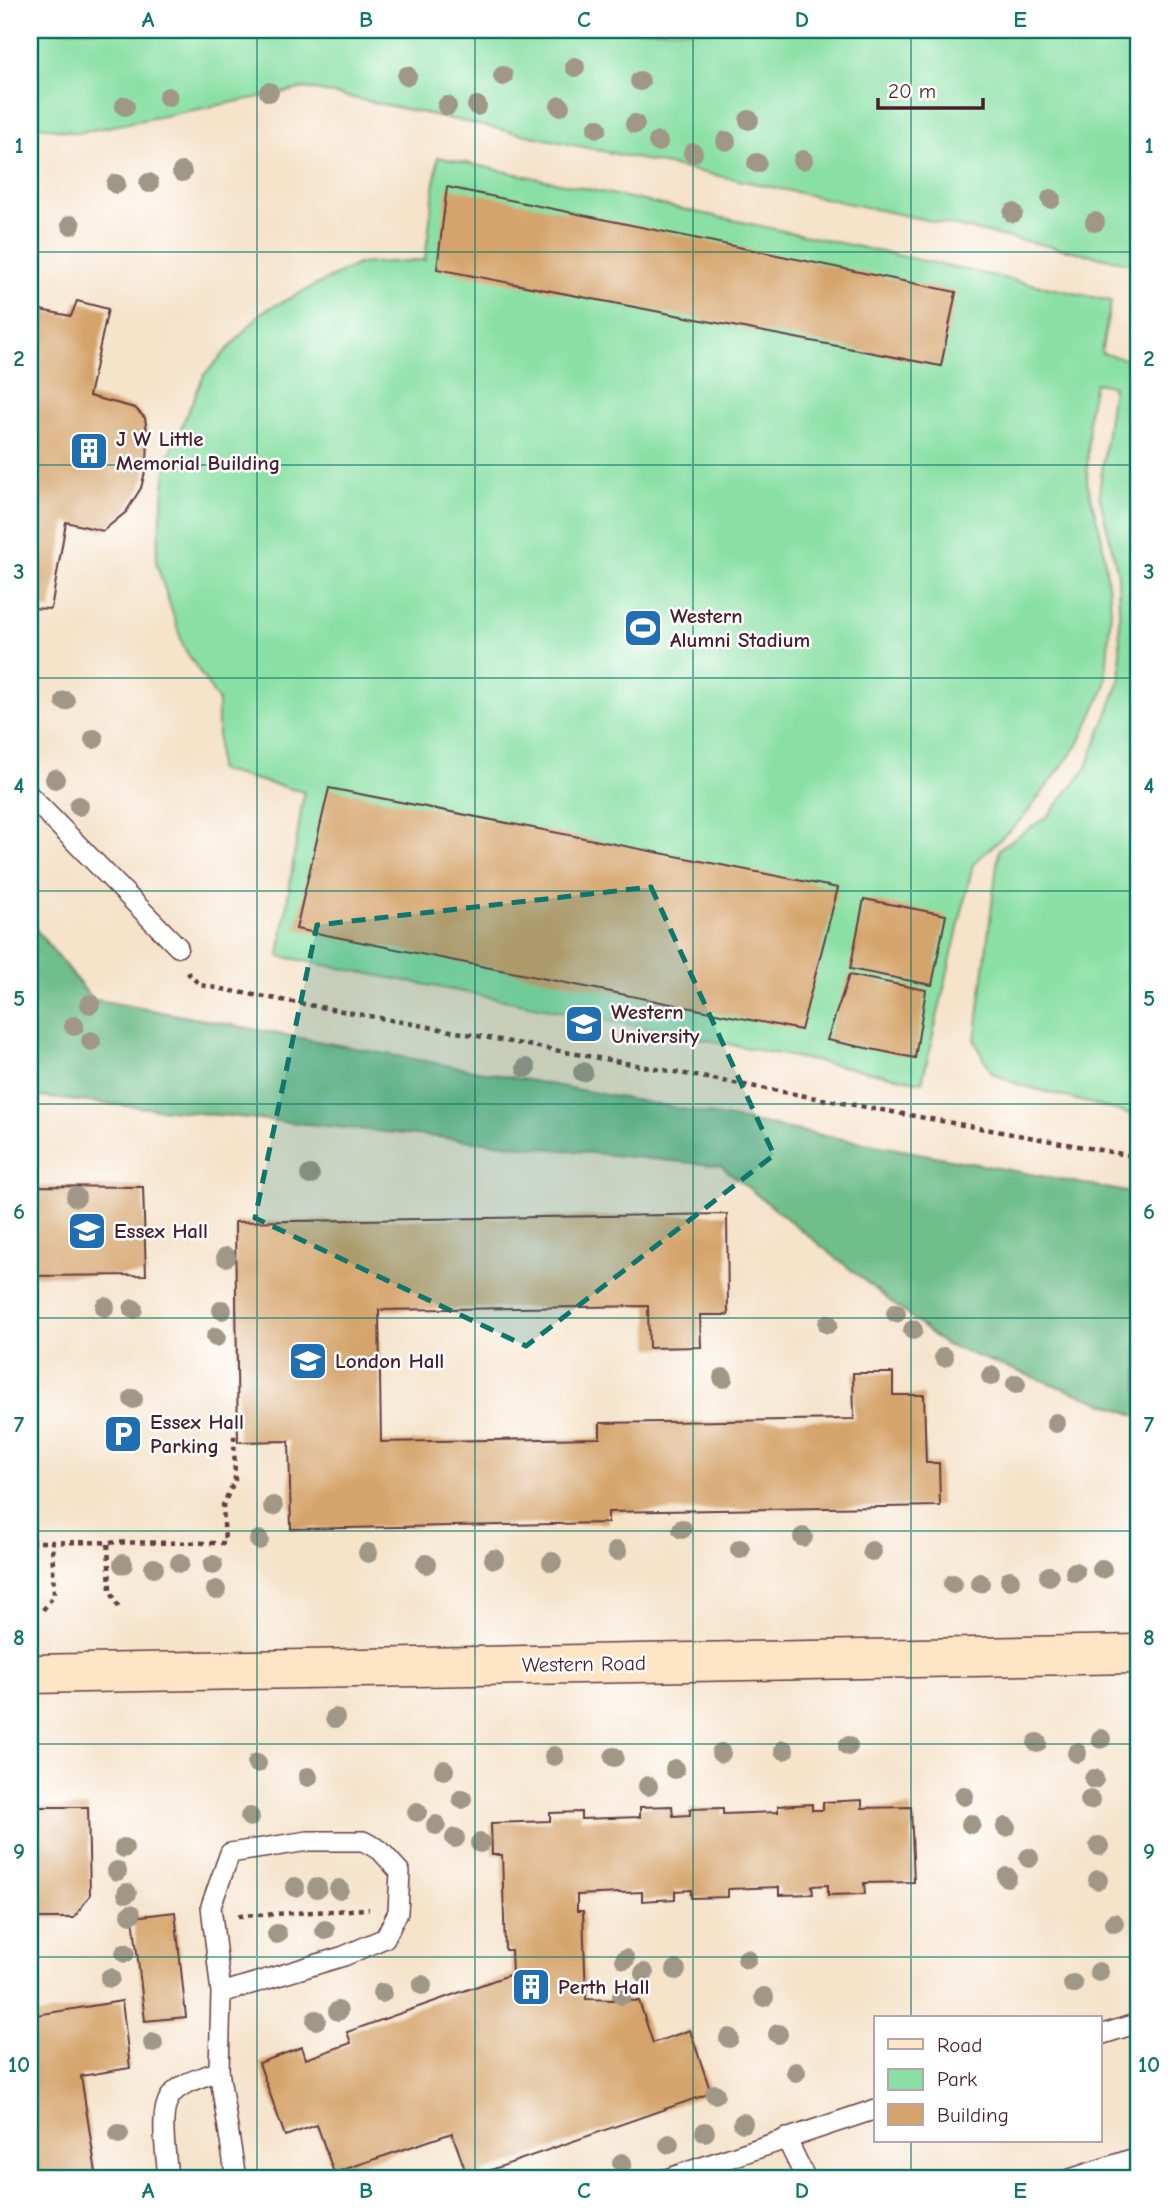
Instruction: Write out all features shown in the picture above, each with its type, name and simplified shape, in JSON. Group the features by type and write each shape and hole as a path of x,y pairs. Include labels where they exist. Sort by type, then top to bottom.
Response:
{"main road":[{"name":"Western Road","path":"30,1674 1138,1654"}],"lane":[{"path":"30,796 178,947"},
{"path":"221,1993 344,1956 385,1938 398,1912 400,1872 380,1850 363,1841 309,1841 230,1853 211,1906 221,1993 219,2071 236,2179"},
{"path":"1102,2034 1138,2023"},
{"path":"168,2179 164,2120 170,2097 183,2086 219,2071"},
{"path":"666,2179 874,2110"},
{"path":"786,2138 806,2179"},
{"path":"1070,2179 1138,2157"}],"path":[{"path":"30,35 41,30"},
{"path":"178,947 182,967 200,985 1138,1157"},
{"path":"30,1542 225,1542 223,1505 235,1480 234,1434"},
{"path":"43,1610 54,1595 52,1542"},
{"path":"108,1544 110,1590 119,1608"},
{"path":"212,1917 398,1907"}],"highlighted area":[{"path":"651,887 774,1155 526,1346 255,1218 317,925"}],"green space":[{"path":"30,30 1138,30 1138,265 306,88 77,133 30,124"},
{"name":"Western Alumni Stadium","path":"438,157 1111,301 1101,353 1138,362 1138,1116 1017,1084 992,1073 975,1041 999,849 1048,816 1086,769 1121,678 1118,574 1099,494 1113,386 1095,383 1089,411 1087,482 1102,539 1111,608 1105,687 1078,745 1022,819 973,864 922,1082 279,956 304,792 218,770 218,700 184,648 156,562 167,460 204,375 262,312 358,264 425,260"},
{"path":"30,922 92,999 1138,1194 1138,1416 944,1344 721,1166 30,1096"}],"building":[{"path":"447,187 956,292 941,366 437,269"},
{"name":"J W Little Memorial Building","path":"77,301 108,309 89,396 135,408 145,418 148,438 147,464 141,488 126,512 103,531 66,522 51,609 30,608 30,308 71,316"},
{"path":"329,788 838,888 801,1030 296,929"},
{"path":"864,899 946,915 932,985 850,969"},
{"path":"849,975 926,990 915,1058 827,1040"},
{"name":"Essex Hall","path":"30,1186 143,1187 146,1275 30,1276"},
{"name":"London Hall","path":"727,1214 728,1315 700,1315 701,1347 649,1348 648,1306 379,1310 381,1442 600,1438 600,1423 854,1419 853,1373 893,1373 893,1395 924,1395 926,1463 939,1463 940,1506 608,1512 608,1523 291,1529 289,1441 238,1442 235,1222"},
{"name":"Perth Hall","path":"862,1800 862,1808 911,1807 914,1882 864,1883 865,1894 828,1895 828,1885 812,1886 813,1894 779,1895 779,1887 728,1889 728,1897 691,1898 691,1890 675,1891 675,1899 642,1901 642,1892 577,1895 577,1911 583,1911 586,1999 639,2001 653,2043 690,2030 711,2093 468,2178 452,2133 334,2173 317,2125 285,2136 259,2063 302,2047 306,2059 351,2043 347,2032 512,1974 511,1950 505,1950 502,1855 492,1855 491,1823 550,1821 550,1813 581,1812 581,1819 640,1817 640,1807 672,1806 673,1816 690,1815 690,1809 723,1808 723,1814 778,1812 778,1806 812,1804 812,1810 823,1810 823,1802"},
{"path":"30,1807 88,1807 90,1895 74,1918 30,1918"},
{"path":"175,1912 186,2017 145,2021 133,1917"},
{"path":"122,2001 130,2068 81,2076 97,2179 30,2179 30,2016"}],"place":[{"name":"J W Little Memorial Building","path":"89,451"},
{"name":"Western Alumni Stadium","path":"643,628"},
{"name":"Western University","path":"584,1024"},
{"name":"Essex Hall","path":"87,1231"},
{"name":"London Hall","path":"308,1361"},
{"name":"Essex Hall Parking","path":"123,1434"},
{"name":"Perth Hall","path":"531,1987"}]}
